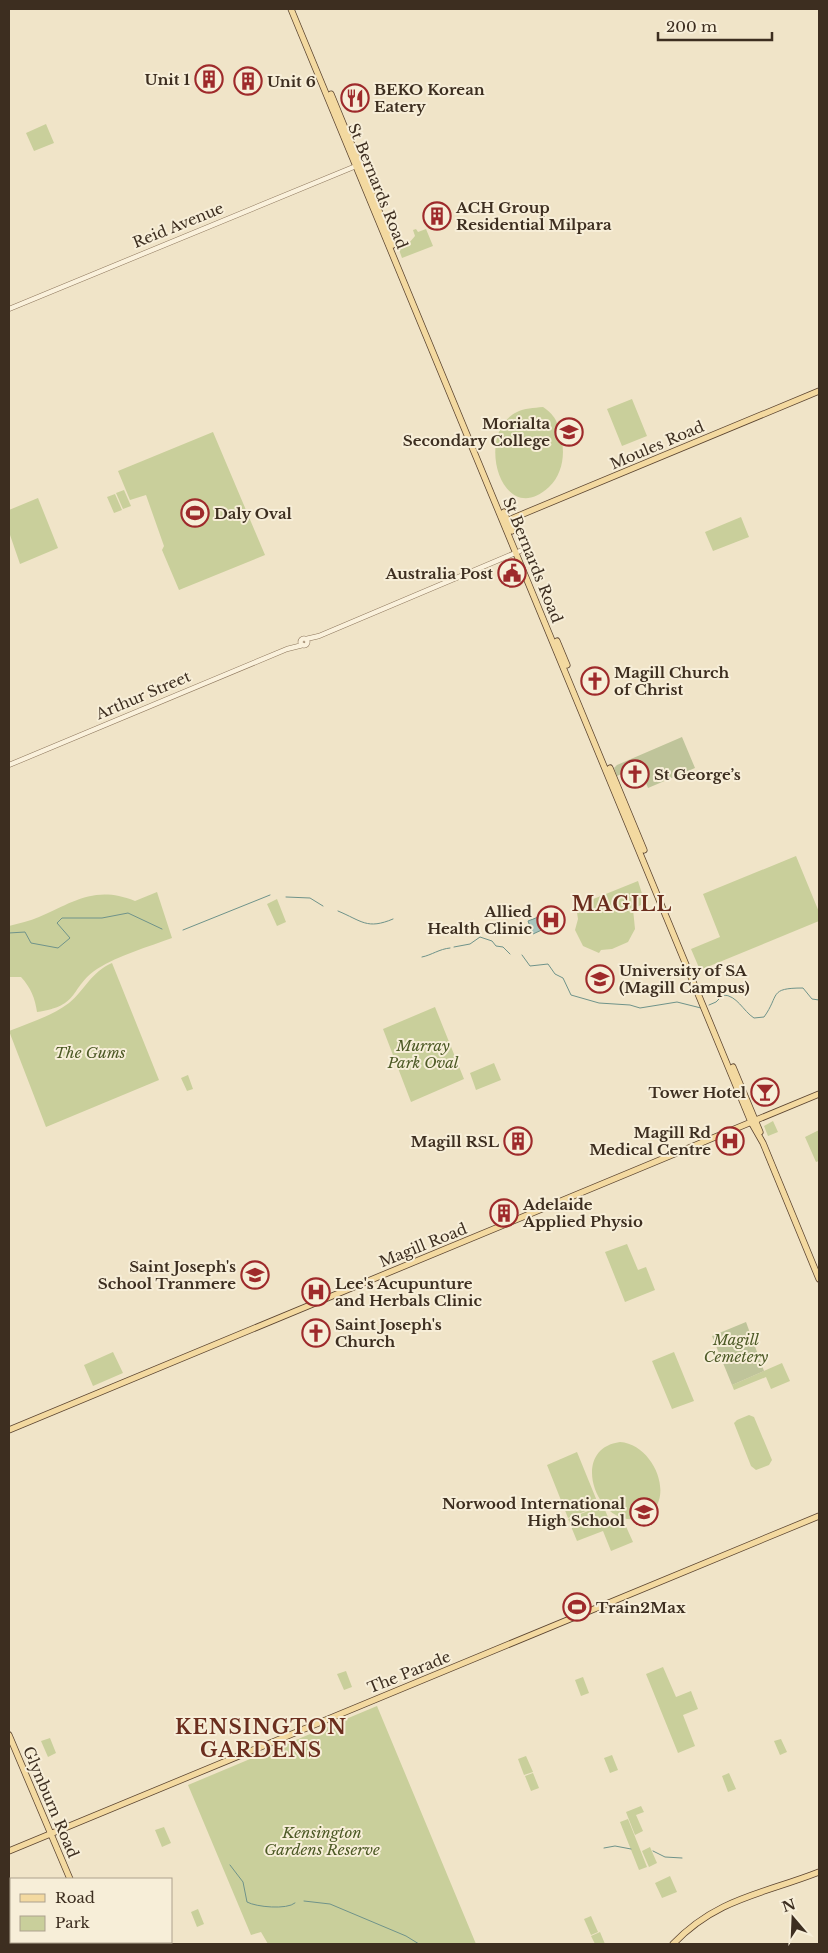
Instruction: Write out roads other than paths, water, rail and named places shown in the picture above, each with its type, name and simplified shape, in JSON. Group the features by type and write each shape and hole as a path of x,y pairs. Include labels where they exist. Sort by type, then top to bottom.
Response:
{"main road":[{"name":"St Bernards Road","path":"291,9 506,521"},
{"name":"St Bernards Road","path":"296,9 819,1279"},
{"name":"Moules Road","path":"506,521 819,391"},
{"name":"Magill Road","path":"9,1430 819,1094"},
{"name":"The Parade","path":"9,1851 819,1516"},
{"name":"Glynburn Road","path":"9,1734 70,1878"},
{"path":"673,1944 699,1920 724,1905 819,1872"}],"street":[{"name":"Reid Avenue","path":"9,308 356,166"},
{"name":"Arthur Street","path":"9,765 518,552"}],"water":[{"path":"541,916 546,928 533,934 528,921"}],"waterway":[{"path":"183,930 270,895"},
{"path":"286,897 310,898 323,906"},
{"path":"338,911 370,924 393,919"},
{"path":"9,933 25,932 31,943 58,948 70,938 57,923 62,918 102,918 128,913 162,929"},
{"path":"454,947 470,944 480,937 492,941 496,946 503,947 510,954"},
{"path":"422,957 450,948"},
{"path":"522,955 530,966 548,964 555,974 563,978 571,995 599,1003 630,1005 640,1008 677,1002 701,1008"},
{"path":"709,1005 716,1002 723,995 728,996 736,1000 754,1018 764,1017 776,994 784,989 803,988 812,999 819,1000"},
{"path":"604,1848 615,1846 631,1849"},
{"path":"653,1851 665,1857 682,1858"},
{"path":"230,1865 243,1882 247,1902 271,1907 295,1903"},
{"path":"304,1901 330,1904 406,1936 419,1944"}],"place":[{"name":"Unit 1","path":"209,79"},
{"name":"Unit 6","path":"248,81"},
{"name":"BEKO Korean Eatery","path":"355,98"},
{"name":"ACH Group Residential Milpara","path":"437,216"},
{"name":"Morialta Secondary College","path":"569,432"},
{"name":"Daly Oval","path":"195,513"},
{"name":"Australia Post","path":"512,573"},
{"name":"Magill Church of Christ","path":"595,681"},
{"name":"St George’s","path":"635,774"},
{"name":"Allied Health Clinic","path":"551,920"},
{"name":"University of SA (Magill Campus)","path":"600,979"},
{"name":"Tower Hotel","path":"765,1092"},
{"name":"Magill RSL","path":"518,1141"},
{"name":"Magill Rd Medical Centre","path":"730,1141"},
{"name":"Adelaide Applied Physio","path":"504,1213"},
{"name":"Saint Joseph's School Tranmere","path":"255,1275"},
{"name":"Lee's Acupunture and Herbals Clinic","path":"316,1292"},
{"name":"Saint Joseph's Church","path":"316,1333"},
{"name":"Norwood International High School","path":"644,1512"},
{"name":"Train2Max","path":"577,1607"}],"district":[{"name":"MAGILL","path":"622,904"},
{"name":"KENSINGTON GARDENS","path":"261,1738"}],"park label":[{"name":"The Gums","path":"90,1052"},
{"name":"Murray Park Oval","path":"423,1054"},
{"name":"Magill Cemetery","path":"736,1348"},
{"name":"Kensington Gardens Reserve","path":"322,1840"}]}
